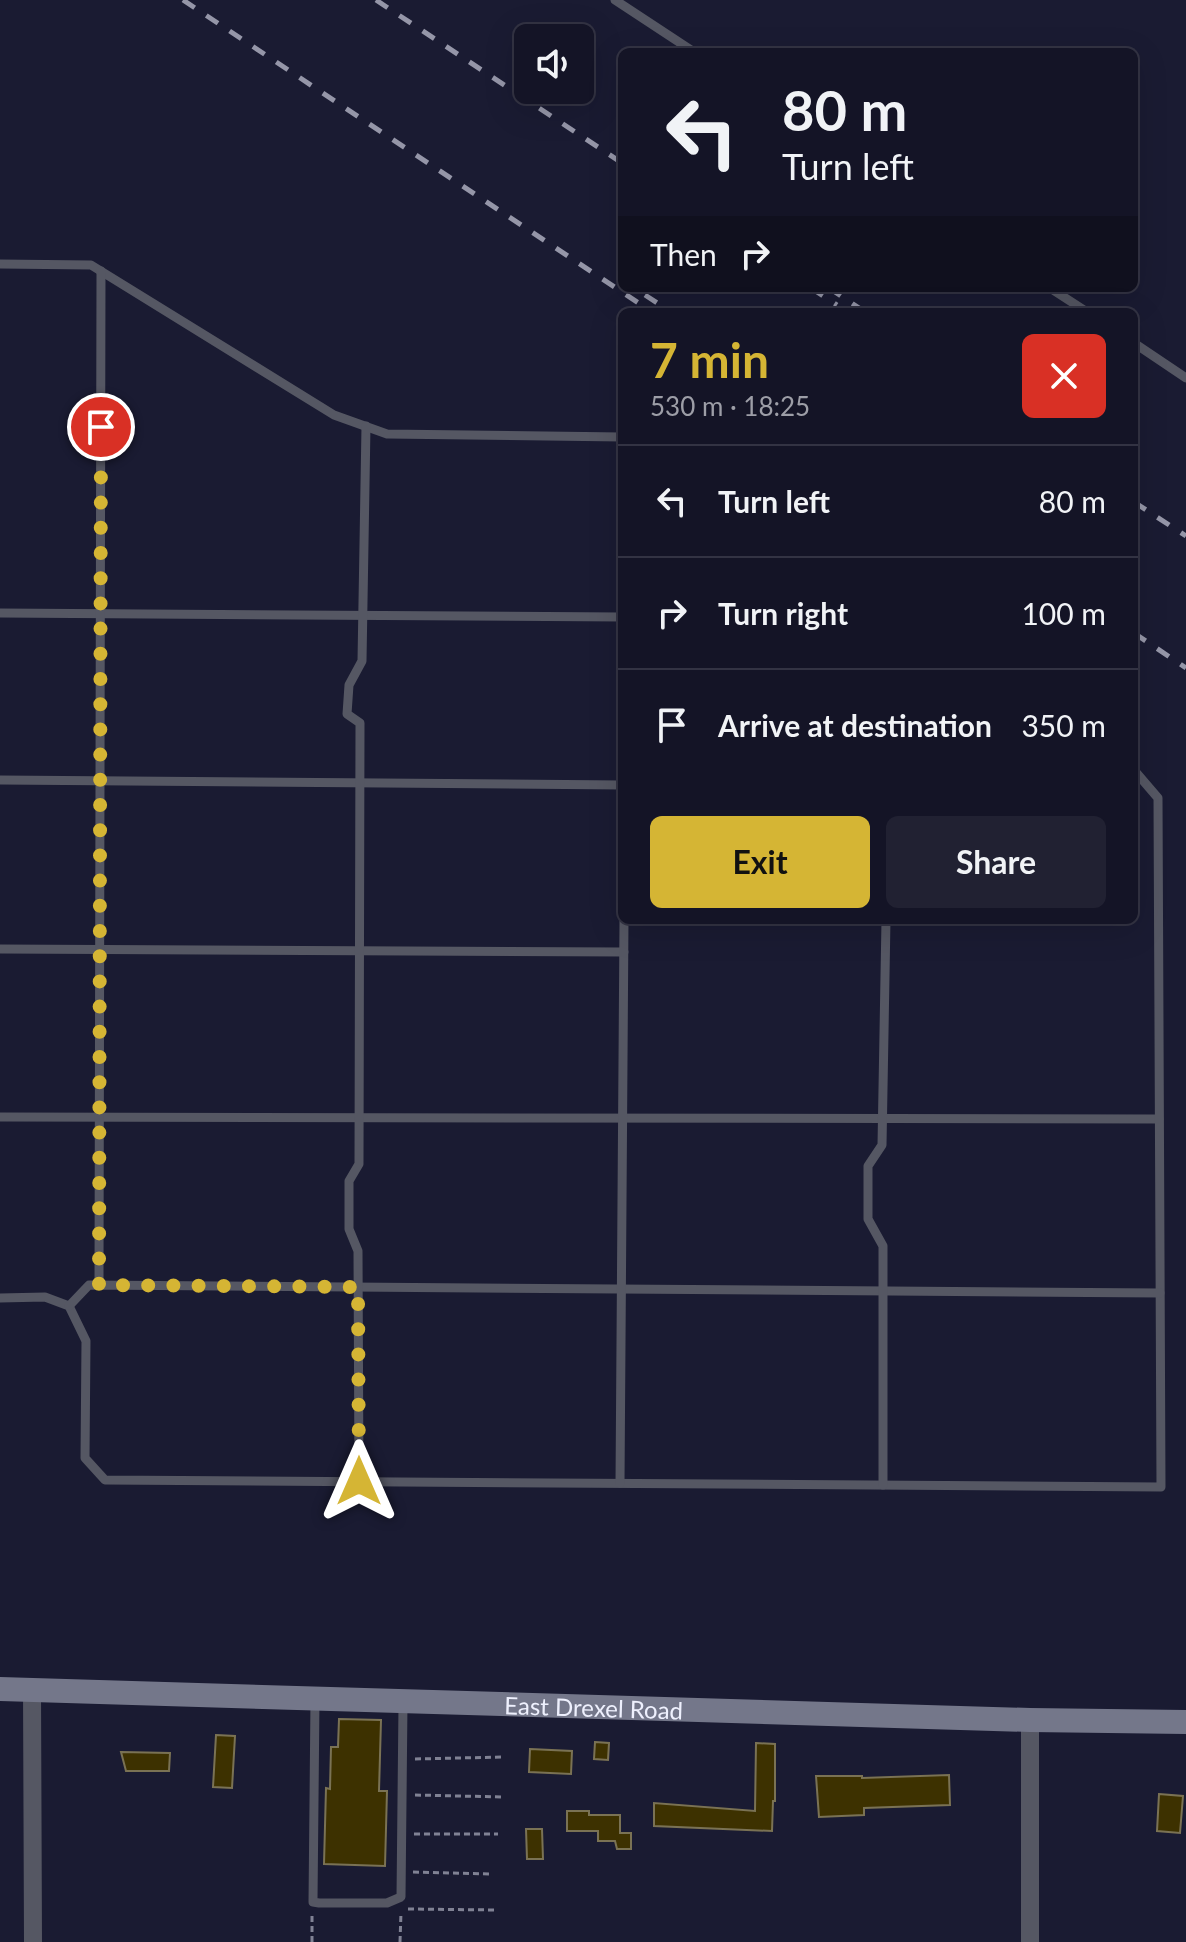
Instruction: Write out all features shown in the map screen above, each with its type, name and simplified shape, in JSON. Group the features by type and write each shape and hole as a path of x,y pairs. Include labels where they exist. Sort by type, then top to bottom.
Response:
{"street":[{"name":"East Drexel Road","path":"0,1689 1186,1722"},
{"path":"32,1689 33,1942"},
{"path":"1030,1720 1030,1942"}],"lane":[{"path":"615,0 688,48"},
{"path":"0,264 91,265 334,415 387,434 618,437"},
{"path":"99,1285 101,271"},
{"path":"1056,292 1081,308"},
{"path":"1138,346 1186,378"},
{"path":"359,1481 358,1251 349,1229 349,1181 359,1164 360,723 347,714 349,685 362,661 366,426"},
{"path":"0,613 618,617"},
{"path":"0,1298 45,1297 69,1306 86,1341 85,1458 105,1480 1161,1487 1158,798 1138,775"},
{"path":"0,780 618,785"},
{"path":"620,1483 624,924"},
{"path":"883,1485 883,1246 868,1219 868,1166 882,1145 886,924"},
{"path":"0,949 624,952"},
{"path":"0,1117 1159,1119"},
{"path":"69,1306 89,1285 1160,1293"},
{"path":"315,1698 313,1902 395,1901 401,1897 403,1701"}],"path":[{"path":"402,1759 503,1757"},
{"path":"402,1795 503,1797"},
{"path":"402,1834 498,1834"},
{"path":"402,1872 493,1874"},
{"path":"312,1942 313,1902"},
{"path":"400,1942 401,1909 496,1910"}],"building":[{"path":"339,1719 381,1720 379,1791 387,1791 385,1866 324,1864 326,1788 330,1789 331,1747 338,1747"},
{"path":"216,1735 235,1736 232,1788 213,1787"},
{"path":"595,1742 609,1743 608,1760 594,1759"},
{"path":"756,1743 775,1744 772,1831 654,1826 654,1803 755,1811"},
{"path":"530,1749 572,1751 571,1774 529,1772"},
{"path":"121,1752 170,1753 169,1771 126,1771"},
{"path":"949,1775 950,1805 864,1808 864,1815 819,1817 816,1776"},
{"path":"1159,1794 1183,1796 1180,1833 1157,1831"},
{"path":"567,1811 620,1815 620,1833 631,1833 631,1849 617,1849 615,1841 598,1841 598,1831 567,1831"},
{"path":"526,1829 542,1829 543,1859 527,1859"}],"railway":[{"path":"183,0 618,289"},
{"path":"376,0 618,160"},
{"path":"622,292 646,308"},
{"path":"817,292 837,305"},
{"path":"835,292 859,308"},
{"path":"645,295 665,308"},
{"path":"1138,505 1186,536"},
{"path":"1138,636 1186,668"}],"route":[{"path":"101,427 99,1285 358,1287 359,1481"}]}
